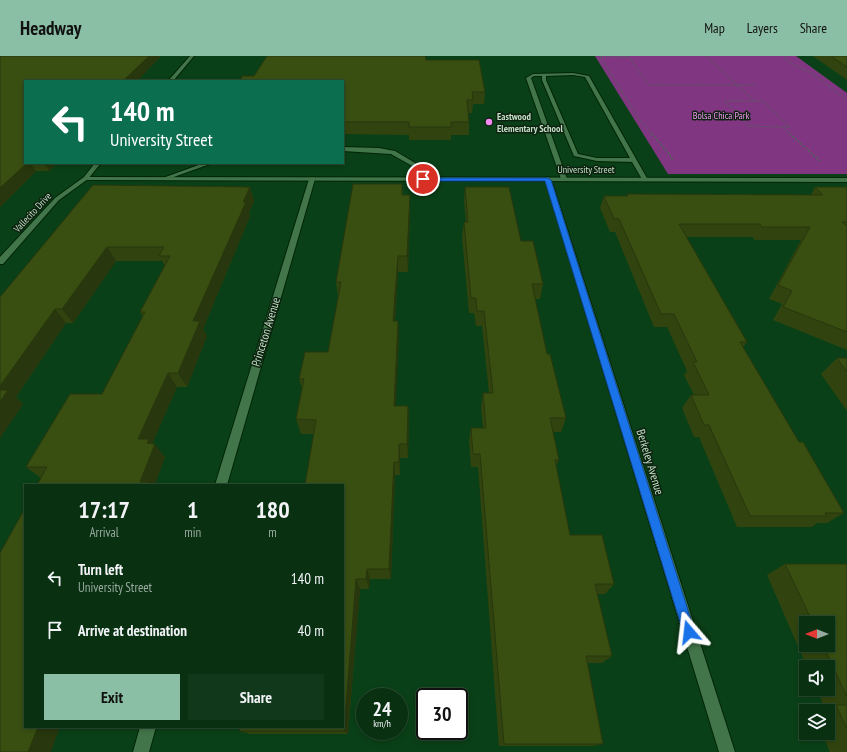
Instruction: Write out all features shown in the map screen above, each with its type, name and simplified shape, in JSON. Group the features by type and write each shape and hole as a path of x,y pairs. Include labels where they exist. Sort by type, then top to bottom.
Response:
{"street":[{"path":"171,80 192,56"},
{"path":"564,179 528,78 533,75 573,74 587,76 645,180"},
{"path":"544,75 544,80 576,155 598,160 634,160"},
{"path":"344,150 379,150 393,152 439,179"},
{"name":"Vallecito Drive","path":"0,262 57,199 86,178 97,164"},
{"path":"166,178 207,164"},
{"name":"University Street","path":"86,178 847,180"},
{"name":"Princeton Avenue","path":"220,484 312,179"},
{"name":"Berkeley Avenue","path":"548,180 727,752"},
{"path":"140,752 148,728"}],"path":[{"path":"706,56 754,101"},
{"path":"786,56 785,58 787,61 813,74 847,100"},
{"path":"600,57 628,57 650,85 756,85"},
{"path":"600,57 639,119 670,155 673,162 678,165"},
{"path":"724,101 763,101 790,127 783,127 748,126 724,101"},
{"path":"783,127 822,163"}],"green space":[{"name":"Bolsa Chica Park","path":"595,56 796,56 847,93 847,174 668,174"}],"building":[{"path":"0,56 149,56 124,80 24,80 24,164 26,164 0,188"},
{"path":"267,56 425,56 426,60 479,60 485,92 472,92 473,100 467,100 469,122 451,122 451,127 409,127 409,122 344,122 344,80 240,80 242,76 254,76"},
{"path":"831,56 847,56 847,67"},
{"path":"353,184 402,184 402,195 410,195 407,256 398,256 393,321 398,321 394,406 408,406 407,444 399,444 399,462 394,462 389,569 367,569 366,579 356,579 344,731 239,731 240,728 344,728 344,484 305,484 316,420 296,419 304,379 299,379 305,352 328,352 341,282 336,282"},
{"path":"93,185 250,187 243,202 246,202 193,321 200,321 178,373 168,373 138,439 149,439 147,443 155,444 140,482 148,482 147,484 38,484 47,467 26,467 70,394 102,394 145,312 140,312 170,256 159,256 164,247 107,247 62,309 55,309 0,386 0,297"},
{"path":"465,187 509,187 521,241 533,241 543,284 532,284 547,354 550,354 566,418 550,418 559,460 555,460 570,535 602,535 614,584 595,584 612,656 586,656 603,744 504,744 480,454 473,454 471,428 486,428 483,393 493,393 484,311 477,311 476,298 471,298 464,222 468,222"},
{"path":"815,187 847,187 847,222 842,222 847,226 847,332 783,307 792,291 778,285 810,227 762,227 760,224 679,224 747,342 740,342 799,442 803,442 844,513 825,513 827,516 750,516 709,425 704,425 691,395 709,395 693,362 697,362 674,314 661,314 619,219 614,219 604,196 628,196 627,194 823,195"},
{"path":"837,358 847,358 847,372"},
{"path":"0,390 8,390 0,402"},
{"path":"24,510 24,728 38,728 28,752 0,752 0,553"},
{"path":"785,564 847,564 847,697 835,671 835,660 830,660 826,652 835,652 835,616 810,616"},
{"path":"836,705 847,705 847,729"}],"place":[{"name":"Eastwood Elementary School","path":"489,122"}],"route":[{"path":"423,179 548,180 689,632"}]}
